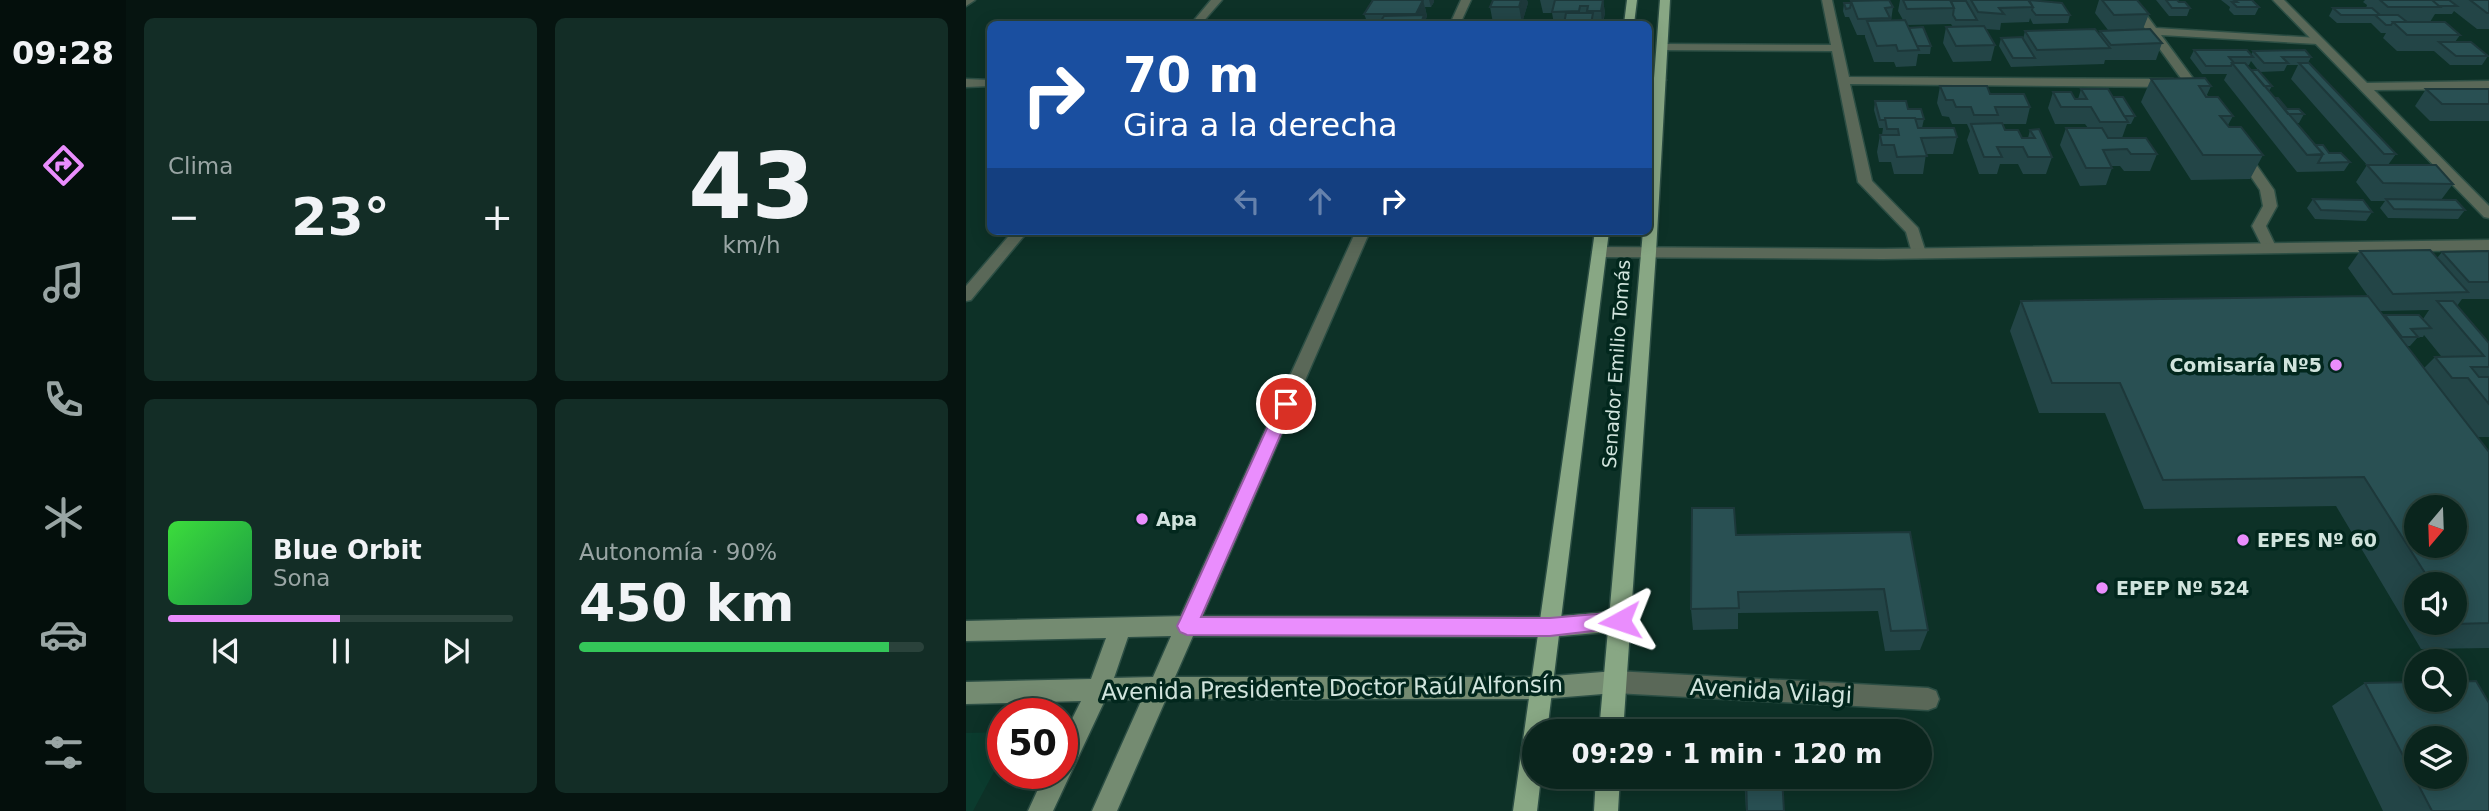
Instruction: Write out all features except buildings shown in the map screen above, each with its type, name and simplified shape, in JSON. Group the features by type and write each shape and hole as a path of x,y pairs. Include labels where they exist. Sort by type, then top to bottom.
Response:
{"main road":[{"path":"1629,21 1632,0"},
{"name":"Senador Emilio Tomás","path":"1652,149 1654,80 1663,47 1665,0"},
{"name":"Senador Emilio Tomás","path":"1537,719 1601,235"},
{"name":"Senador Emilio Tomás","path":"1612,719 1649,235"},
{"path":"966,631 1187,626 1550,627 1620,621"},
{"path":"1104,811 1187,626"},
{"path":"1078,732 1098,691 1121,627"},
{"name":"Avenida Presidente Doctor Raúl Alfonsín","path":"966,693 1157,688 1541,688 1615,682"},
{"path":"1040,811 1051,789"},
{"name":"Senador Emilio Tomás","path":"1525,811 1528,789"},
{"path":"1606,811 1607,789"}],"street":[{"path":"966,3 970,0"},
{"path":"1199,21 1217,0"},
{"path":"1456,21 1466,0"},
{"path":"1827,0 1865,182 1913,230 1919,253"},
{"path":"2125,0 2132,3 2206,104"},
{"path":"2278,0 2489,214"},
{"path":"2153,31 2318,41"},
{"path":"1663,47 1838,48"},
{"path":"1845,80 2190,83"},
{"path":"966,83 987,83"},
{"path":"2366,87 2489,85"},
{"path":"2229,136 2267,190 2270,206 2259,226 2270,249"},
{"path":"966,296 1018,235"},
{"path":"1187,626 1361,235"},
{"path":"1599,252 1919,253 2489,245"},
{"name":"Avenida Vilagi","path":"1615,682 1928,699"}],"shaded area":[{"path":"987,732 987,785 973,811 966,811 966,733"}],"place":[{"name":"Comisaría Nº5","path":"2336,365"},
{"name":"Apa","path":"1142,519"},
{"name":"EPES Nº 60","path":"2243,540"},
{"name":"EPEP Nº 524","path":"2102,588"}],"route":[{"path":"1286,404 1187,626 1550,627 1620,621"}]}
